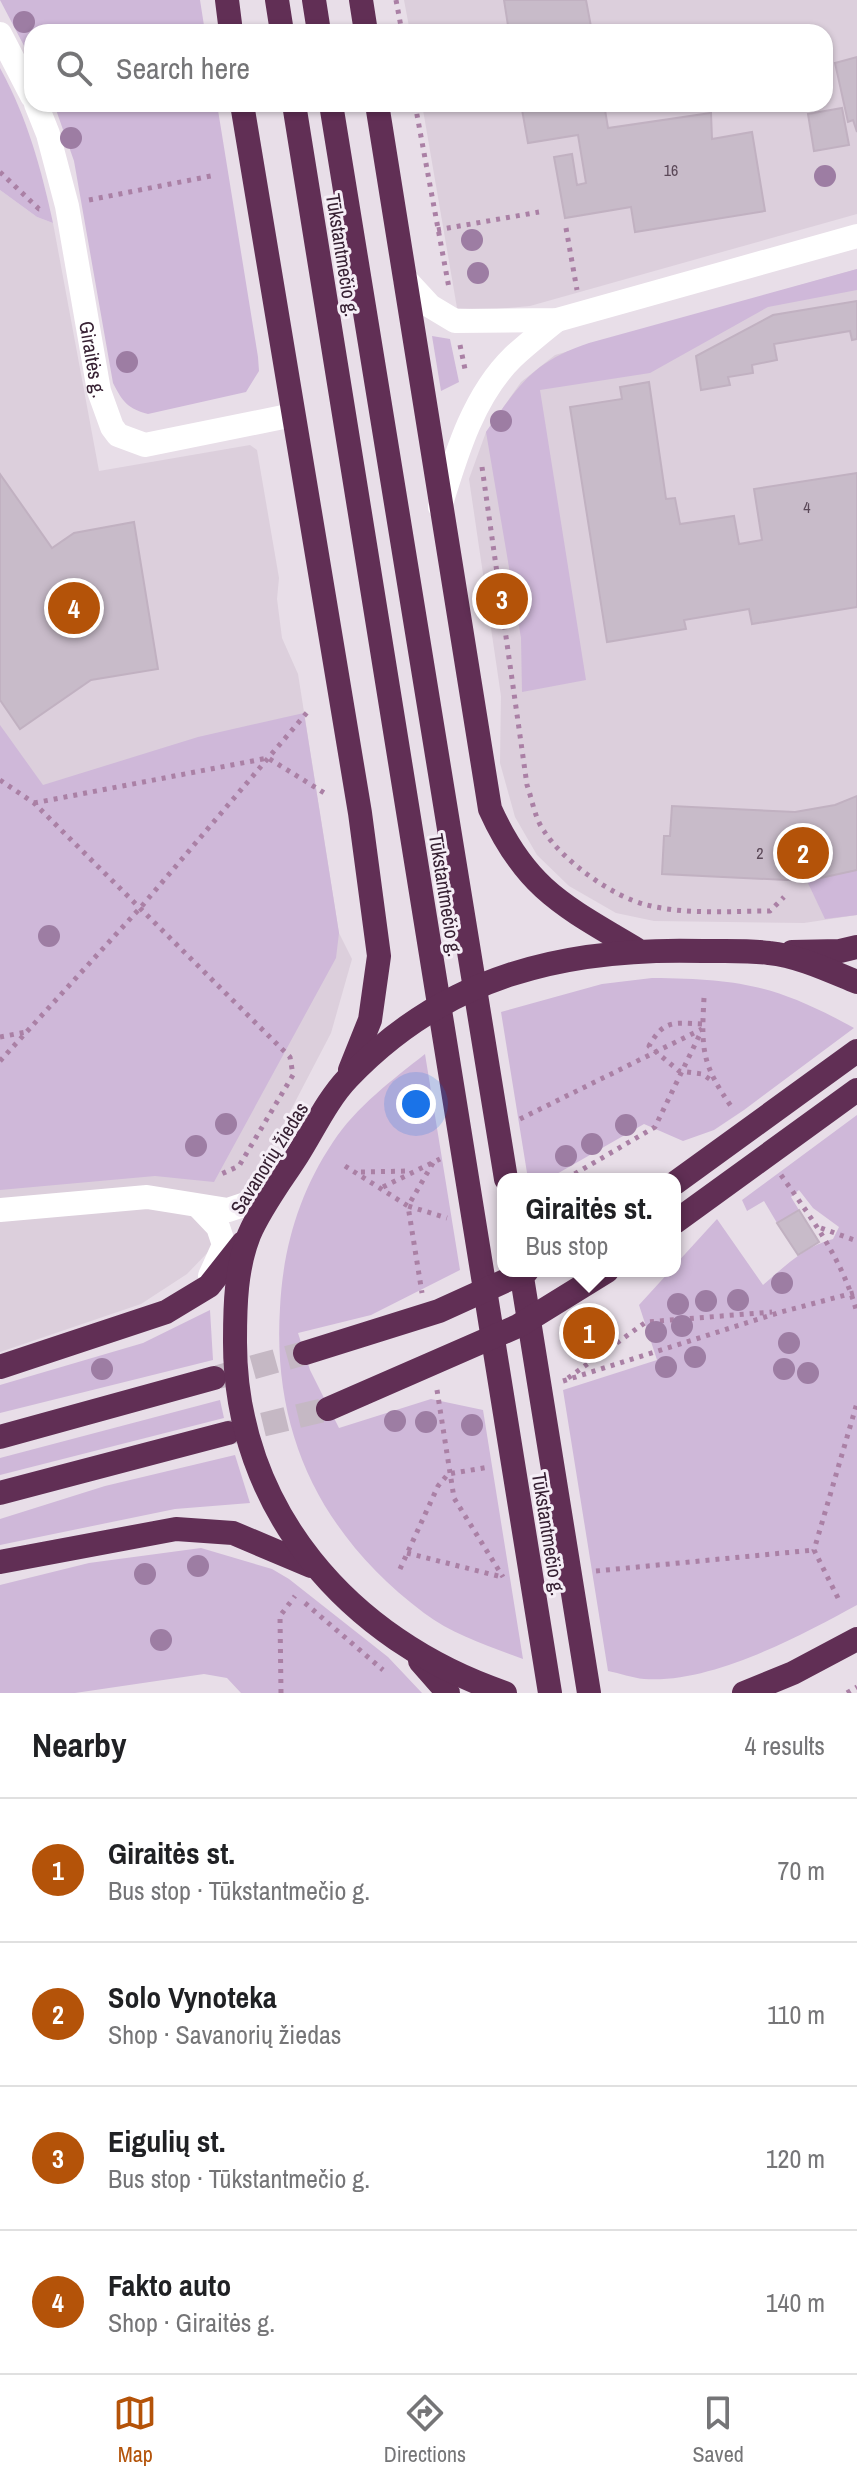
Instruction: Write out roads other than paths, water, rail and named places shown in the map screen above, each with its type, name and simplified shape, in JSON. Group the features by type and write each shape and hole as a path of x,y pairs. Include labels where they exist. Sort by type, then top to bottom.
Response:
{"highway":[{"path":"227,0 230,24"},
{"path":"277,0 281,24"},
{"path":"314,0 318,24"},
{"path":"361,0 365,24"},
{"path":"243,112 360,813 379,956 370,1020 346,1080"},
{"name":"Tūkstantmečio g.","path":"295,112 550,1693"},
{"name":"Tūkstantmečio g.","path":"332,112 505,1173"},
{"path":"378,112 490,809 507,847 538,885 557,901 636,949"},
{"path":"771,953 840,951 857,947"},
{"name":"Savanorių žiedas","path":"505,1693 454,1673 408,1647 373,1621 316,1569 281,1516 258,1471 240,1409 235,1364 236,1296 250,1235 346,1080 406,1028 490,982 538,964 636,949 771,953 857,982"},
{"path":"681,1179 857,1051"},
{"path":"681,1218 857,1090"},
{"path":"0,1367 133,1326 199,1292 217,1278 250,1235"},
{"path":"305,1353 439,1311 514,1277"},
{"name":"Tūkstantmečio g.","path":"522,1277 589,1693"},
{"path":"328,1409 518,1326 597,1277"},
{"path":"0,1437 214,1378"},
{"path":"0,1493 228,1433"},
{"path":"0,1562 191,1529 233,1533 275,1548 316,1569"},
{"path":"753,1691 857,1639"},
{"path":"408,1647 448,1693"}],"street":[{"path":"0,34 24,80"},
{"name":"Giraitės g.","path":"39,112 67,206 99,391 118,435 145,445 293,415"},
{"path":"405,279 430,306 455,321 557,320 857,236"},
{"path":"440,507 474,413 512,358 557,320"},
{"path":"0,1210 147,1197 228,1210 246,1204 281,1181"},
{"path":"199,1207 218,1227 224,1245 221,1256 199,1292"}],"tunnel":[{"path":"218,1377 305,1353"},
{"path":"228,1433 328,1409"}],"place":[{"name":"Eigulių st.","path":"502,599"},
{"name":"Fakto auto","path":"74,608"},
{"name":"Solo Vynoteka","path":"803,853"},
{"name":"Giraitės st.","path":"589,1333"}]}
